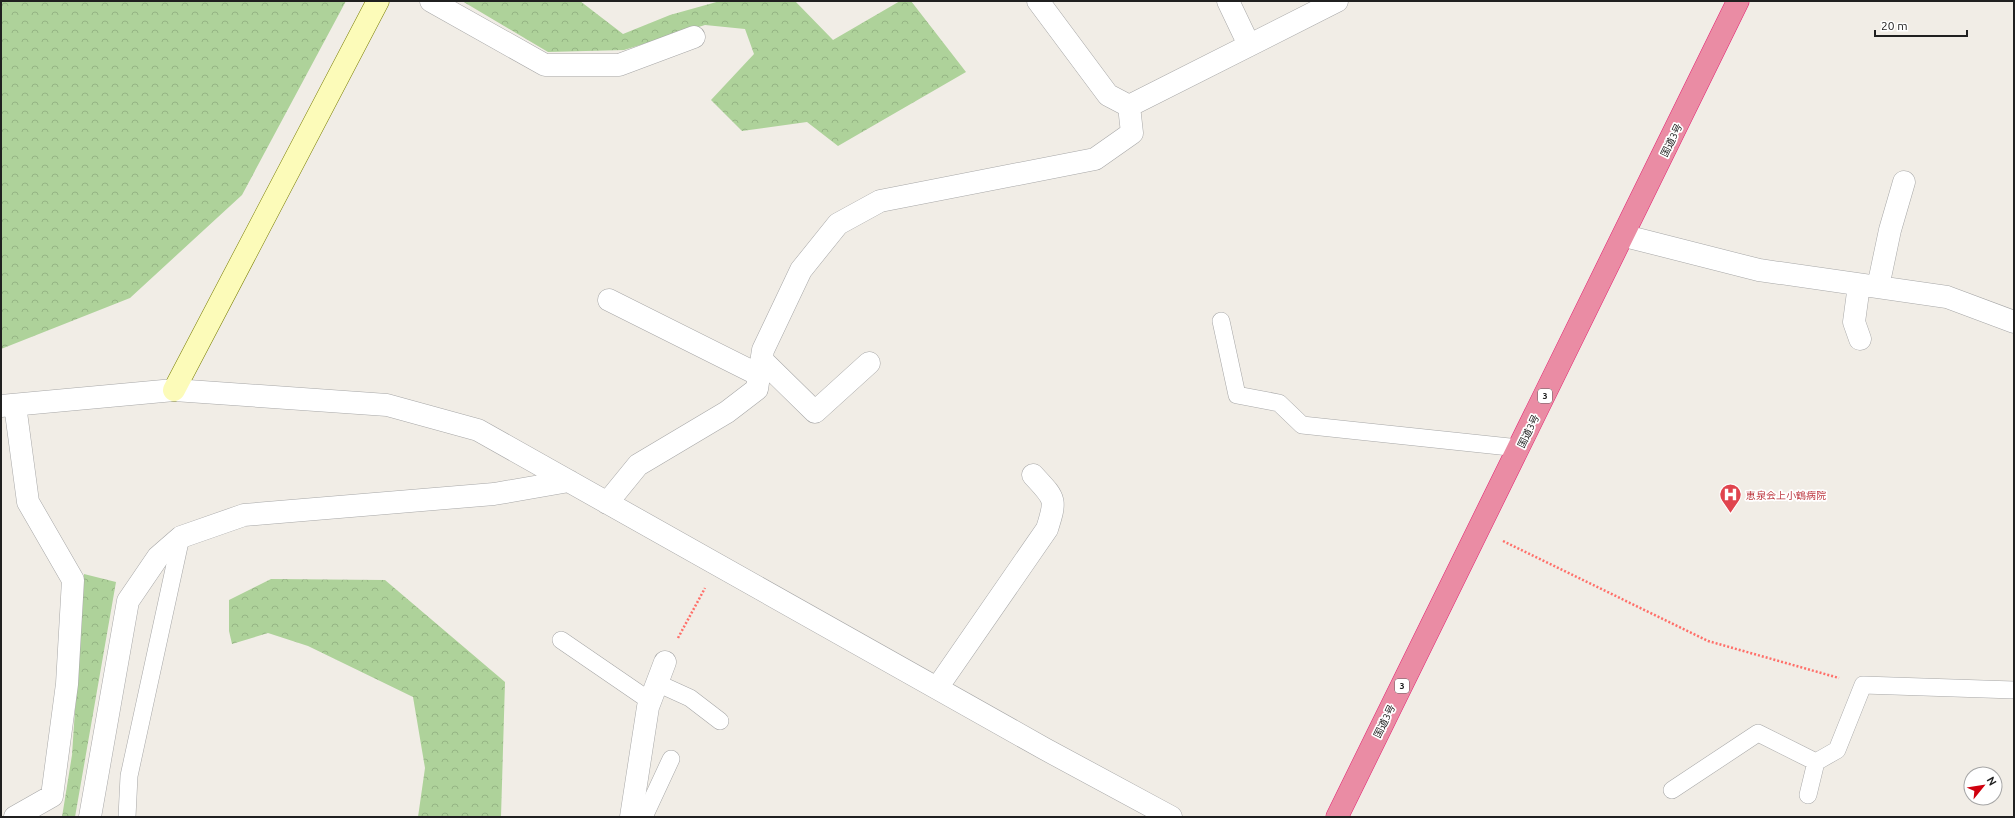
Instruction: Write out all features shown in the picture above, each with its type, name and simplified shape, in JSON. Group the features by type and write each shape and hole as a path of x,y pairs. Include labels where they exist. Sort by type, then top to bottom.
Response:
{"highway":[{"name":"国道3号","path":"1337,817 1624,236 1738,1"}],"street":[{"path":"174,390 378,1"},
{"path":"431,1 544,65 619,65 694,37"},
{"path":"1038,1 1108,95 1129,106"},
{"path":"1228,1 1249,45"},
{"path":"1129,106 1337,1"},
{"path":"607,503 638,465 727,412 757,389 763,350 801,270 838,224 880,201 1095,159 1132,133 1129,106"},
{"path":"1860,339 1854,322 1890,230 1904,182"},
{"path":"1624,236 1760,270 1947,297 2014,322"},
{"path":"609,300 761,367 815,412 869,362"},
{"path":"15,817 52,796 67,684 73,580 28,502 8,405 174,390 387,405 478,430 937,688 1171,817"},
{"path":"937,688 1047,529 1054,506 1050,493 1033,475"},
{"path":"90,817 128,601 158,557 181,537 244,515 494,494 569,481"},
{"path":"635,817 648,707 665,662"}],"lane":[{"path":"1221,321 1237,395 1279,403 1302,425 1519,448"},
{"path":"127,817 129,776 181,537"},
{"path":"561,640 654,692 690,698 720,722"},
{"path":"1808,795 1816,762 1837,750 1863,685 2014,690"},
{"path":"1672,790 1758,733 1816,762"},
{"path":"635,817 671,759"}],"path":[{"path":"1479,529 1708,641 1863,685"},
{"path":"665,662 717,564"}],"green space":[{"path":"1,1 346,1 242,195 130,298 1,349"},
{"path":"462,1 580,1 623,34 670,15 720,1 795,1 833,40 900,1 911,1 966,72 838,146 807,122 742,131 711,100 754,54 745,29 705,25 624,50 548,52"},
{"path":"84,574 116,582 75,817 62,817 72,755"},
{"path":"271,579 385,580 505,682 501,817 418,817 425,768 413,697 308,646 268,633 232,644 229,631 229,600"}],"place":[{"name":"恵泉会上小鶴病院","path":"1731,514"}]}
